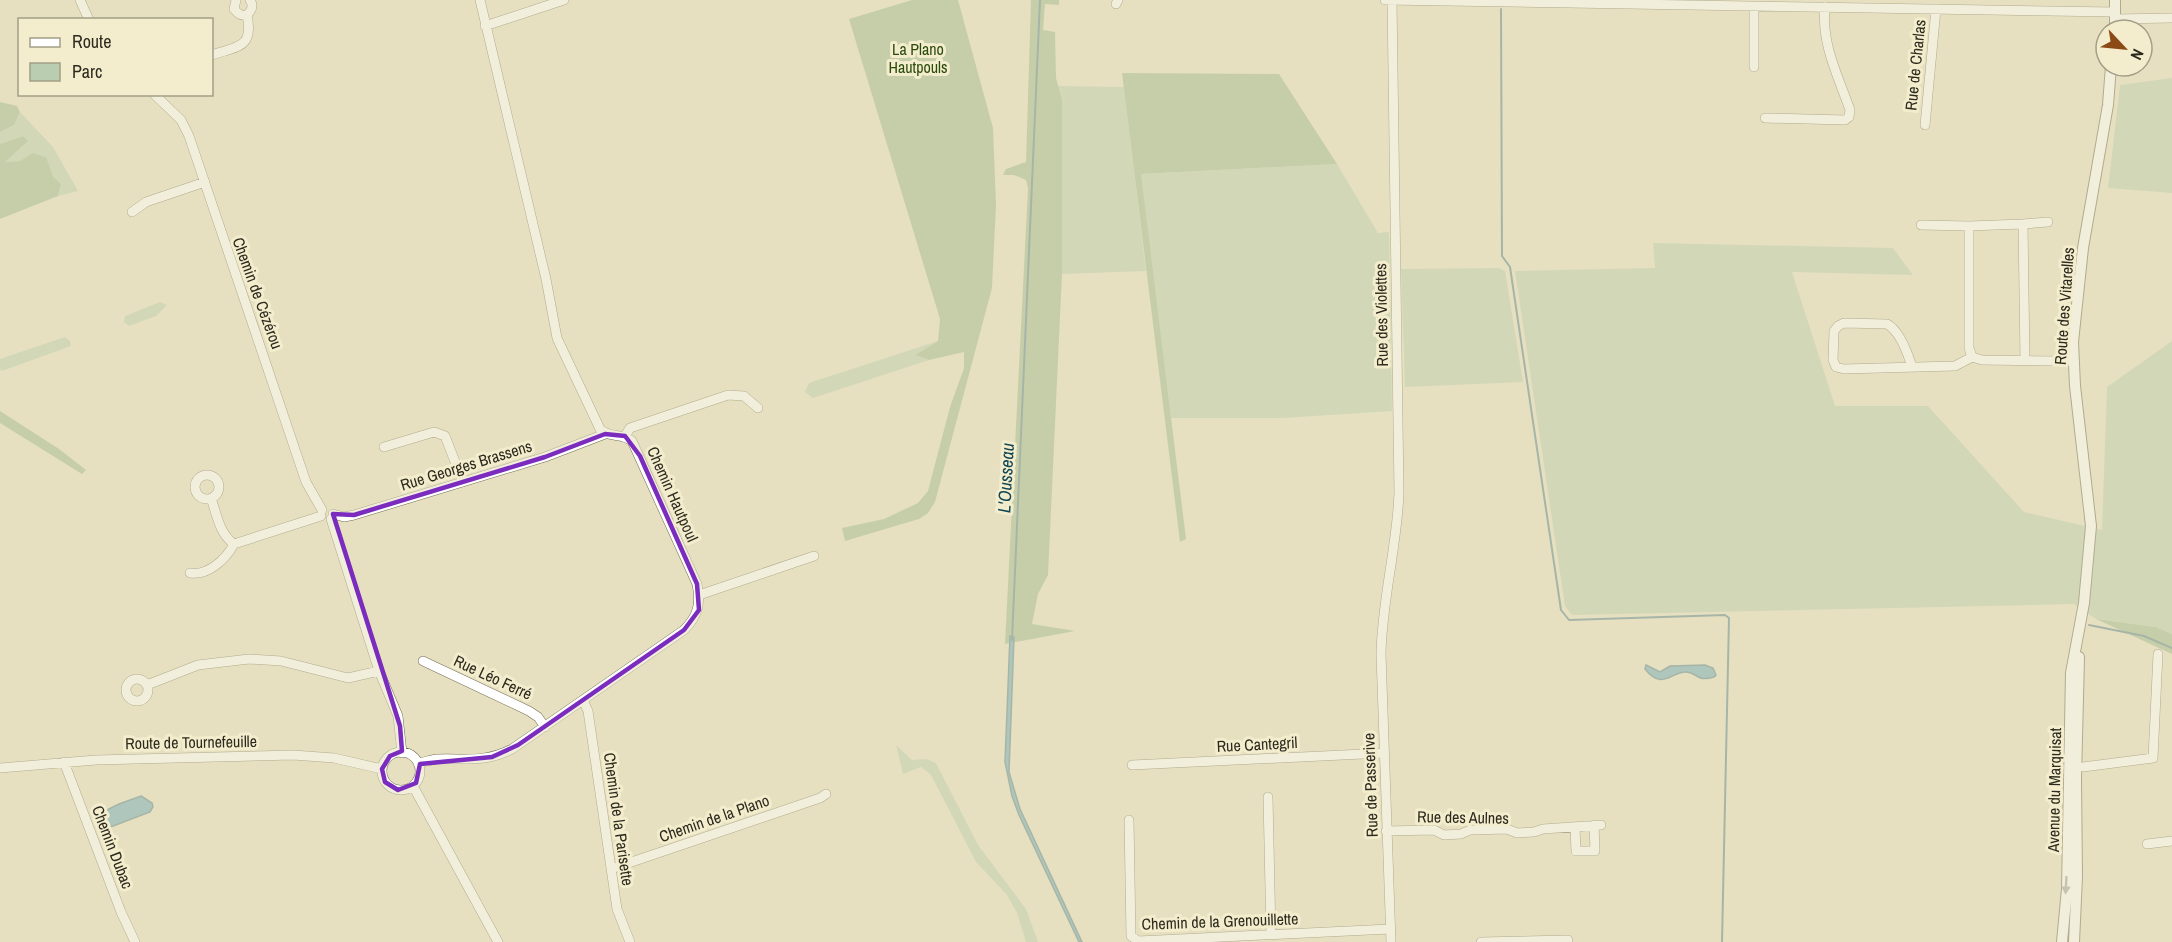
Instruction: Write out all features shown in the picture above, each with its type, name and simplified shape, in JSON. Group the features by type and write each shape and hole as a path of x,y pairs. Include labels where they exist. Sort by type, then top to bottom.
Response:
{"main road":[{"name":"Route des Vitarelles","path":"2081,622 2091,526 2072,359 2083,248 2108,105 2110,78"},
{"name":"Avenue du Marquisat","path":"2074,942 2081,622"},
{"name":"Avenue du Marquisat","path":"2062,942 2067,889 2071,674 2079,639"}],"street":[{"path":"80,0 88,18"},
{"path":"236,0 234,9 237,13 247,15"},
{"path":"247,15 253,6 250,0"},
{"path":"480,0 546,279 557,338 588,408 605,434"},
{"path":"485,26 564,0"},
{"name":"Rue de Charlas","path":"1385,0 1754,7 1794,3 1825,7 1936,9 2081,7 2115,15 2172,18"},
{"name":"Rue des Violettes","path":"1381,628 1396,530 1398,493 1392,0"},
{"path":"1754,7 1754,67"},
{"path":"1765,118 1845,120 1849,117 1850,110 1827,48 1823,25 1825,7"},
{"name":"Rue de Charlas","path":"1924,125 1936,9"},
{"path":"213,55 246,41 250,30 247,15"},
{"name":"Chemin de Cézérou","path":"156,96 185,126 306,482 322,513"},
{"path":"132,212 146,202 205,182"},
{"path":"1922,225 1969,226 2048,222"},
{"path":"2024,224 2025,360"},
{"path":"1969,226 1969,348 1972,357"},
{"path":"1912,368 1910,358 1893,327 1887,324 1844,323 1834,331 1833,360 1836,366 1844,369 1912,368 1955,366 1972,357 1982,360 2057,361 2072,359"},
{"path":"625,436 630,428 728,395 744,396 758,408"},
{"path":"384,447 434,432 445,436 463,482"},
{"name":"Chemin Hautpoul","path":"605,434 625,436 632,441 697,584 699,596"},
{"name":"Rue Georges Brassens","path":"332,517 349,517 545,457 605,434"},
{"path":"211,498 221,531 234,544"},
{"path":"190,573 203,573 211,568 230,552 234,544 322,513 328,508 379,671 398,716 402,753"},
{"path":"418,763 434,759 470,760 492,757 512,749 684,630 699,610 699,596 814,556"},
{"name":"Rue de Passerive","path":"1381,628 1391,942"},
{"path":"2084,767 2153,758 2158,654"},
{"path":"147,685 198,665 249,659 281,661 348,678 379,671"},
{"name":"Rue Léo Ferré","path":"423,661 529,711 538,717 545,727"},
{"name":"Chemin de la Parisette","path":"583,700 588,711 617,909 630,942"},
{"path":"402,753 411,755 418,763 420,774 413,786 401,790 391,788 384,779 382,769 390,756 402,753"},
{"name":"Rue Cantegril","path":"1132,765 1384,753"},
{"name":"Route de Tournefeuille","path":"0,768 137,758 293,755 334,758 382,769"},
{"name":"Chemin Dubac","path":"64,762 121,912 135,942"},
{"path":"413,786 498,942"},
{"name":"Chemin de la Plano","path":"611,869 820,798 826,794"},
{"path":"1268,797 1271,935"},
{"name":"Chemin de la Grenouillette","path":"1129,820 1131,936 1138,941 1390,929"},
{"name":"Rue des Aulnes","path":"1386,831 1434,830 1444,835 1461,834 1470,830 1507,829 1517,832 1534,832 1542,829 1598,825 1595,851 1576,852 1575,828"},
{"path":"2147,844 2172,841"},
{"path":"1481,942 1568,940"}],"highlighted area":[{"path":"605,434 625,436 640,456 697,584 699,610 684,630 518,745 492,757 420,764 416,783 398,790 385,782 382,769 390,756 402,751 400,726 333,514 354,515 545,457"}],"green space":[{"name":"La Plano Hautpouls","path":"912,0 958,0 993,128 996,205 992,288 935,502 928,513 919,519 845,541 842,528 884,519 918,503 928,491 950,407 964,368 964,352 929,360 915,355 938,341 940,319 849,19"},
{"path":"1031,0 1059,0 1059,5 1045,4 1043,30 1055,32 1056,78 1062,100 1062,274 1048,575 1038,594 1032,624 1075,631 1005,644 1028,188 1026,180 1014,175 1003,175 1006,169 1026,162"},
{"path":"1122,73 1279,74 1337,164 1141,174 1186,539 1180,542"},
{"path":"2172,78 2172,193 2108,188 2120,85"},
{"path":"1058,86 1124,87 1146,271 1062,274 1062,100"},
{"path":"0,102 17,106 20,112 14,125 0,132"},
{"path":"20,112 53,147 78,191 58,196 61,184 32,153 20,161 4,162 27,141 23,136 0,144 0,132 14,125"},
{"path":"23,136 28,141 5,162 20,161 32,153 46,157 53,176 61,184 58,196 0,219 0,144"},
{"path":"1337,164 1378,233 1389,232 1392,411 1283,418 1171,418 1140,174"},
{"path":"1653,243 1893,248 1913,275 1792,272 1835,406 1928,406 2024,512 2102,530 2107,387 2172,341 2172,634 2156,627 2096,619 2074,604 1572,615 1565,606 1515,271 1655,268"},
{"path":"1499,268 1505,271 1523,382 1405,387 1401,269"},
{"path":"160,302 167,305 156,316 129,326 124,322 125,316"},
{"path":"65,337 70,341 71,346 2,371 0,369 0,359"},
{"path":"938,341 915,355 929,360 813,398 805,392 809,383"},
{"path":"0,411 59,449 86,470 82,474 0,423"},
{"path":"2096,619 2156,627 2172,634 2172,654"},
{"path":"896,745 912,760 926,759 936,763 978,845 1026,909 1038,942 1026,942 1017,913 1007,895 976,862 931,775 921,767 903,774"}],"water":[{"path":"1010,636 1014,637 1009,772 1020,809 1082,942 1079,942 1012,796 1005,762"},
{"path":"1646,665 1660,672 1670,666 1705,665 1713,668 1716,675 1704,679 1682,672 1662,680 1651,676 1645,669"},
{"path":"141,796 152,803 153,807 150,812 108,828 105,811"}],"waterway":[{"name":"L'Ousseau","path":"1012,640 1040,0"},
{"path":"1501,9 1502,256 1510,267 1561,610 1569,620 1725,615 1729,618 1722,942"},
{"path":"2089,625 2144,636 2172,648"}]}
